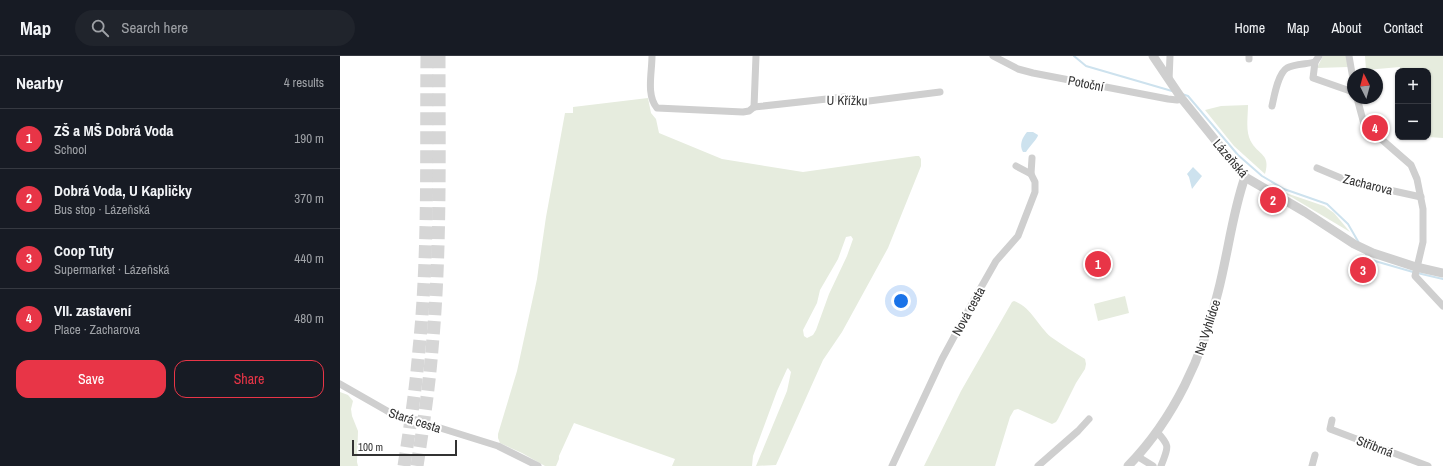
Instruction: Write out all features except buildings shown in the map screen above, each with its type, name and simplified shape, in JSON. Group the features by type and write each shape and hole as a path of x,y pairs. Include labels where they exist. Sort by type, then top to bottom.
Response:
{"street":[{"name":"U Křížku","path":"652,56 651,94 652,103 657,108 743,112 749,111 754,107 845,97 861,102 940,92"},
{"path":"754,107 756,56"},
{"name":"Potoční","path":"993,56 1018,69 1033,73 1168,99 1182,99"},
{"name":"Lázeňská","path":"1153,56 1182,99 1245,176 1305,212 1354,244 1416,271"},
{"path":"1169,80 1170,56"},
{"path":"1349,56 1351,68"},
{"path":"1272,106 1277,84 1283,71 1287,67 1317,59 1313,78 1347,90"},
{"path":"1359,104 1364,124 1412,164 1417,179 1423,209 1423,242 1416,271"},
{"name":"Nová cesta","path":"892,466 942,359 975,298 996,262 1018,236 1035,192 1035,182 1031,174 1032,158"},
{"path":"1016,166 1031,174"},
{"name":"Zacharova","path":"1317,168 1348,181 1421,197"},
{"name":"Na Vyhlídce","path":"1128,466 1157,432 1185,386 1194,368 1218,293 1230,242 1237,199 1245,176"},
{"path":"1416,271 1443,273"},
{"path":"1416,271 1443,306"},
{"name":"Stará cesta","path":"340,384 389,412 498,446 538,466"},
{"path":"1038,466 1078,431 1088,419"},
{"name":"Stříbrná","path":"1332,420 1330,429 1428,466"},
{"path":"1157,432 1168,447 1161,466"},
{"path":"1312,466 1315,455"},
{"path":"1137,456 1153,466"}],"shaded area":[{"path":"1323,56 1346,56 1348,67 1317,68"},
{"path":"1365,56 1443,56 1443,138 1431,137 1431,68 1366,68"},
{"path":"648,98 651,113 656,119 659,133 722,159 803,172 916,156 919,156 921,159 921,166 888,248 842,332 823,360 776,465 756,466 787,391 791,372 788,368 777,391 753,456 752,466 672,466 675,459 574,423 556,466 545,466 500,443 498,434 517,371 537,279 546,217 565,113 573,113 573,107","holes":["851,236 853,239 847,256 829,294 816,330 813,335 807,338 804,336 803,330 817,303 820,290 838,259 846,237"]},
{"path":"1248,105 1248,133 1252,143 1265,157 1267,167 1265,174 1234,146 1205,110 1221,106"},
{"path":"1283,192 1324,206 1334,213 1350,232"},
{"path":"1125,296 1129,313 1098,321 1094,304"},
{"path":"1014,301 1030,312 1046,333 1085,359 1085,369 1076,383 1058,419 1052,424 1018,409 1014,410 1010,417 995,466 924,466 961,391 1012,302"},
{"path":"340,392 348,395 353,401 351,409 352,416 358,431 358,466 340,466"}],"water":[{"path":"1027,132 1033,132 1038,135 1026,152 1023,152 1021,147 1022,142"},
{"path":"1193,167 1202,176 1192,189 1187,174"}],"waterway":[{"path":"1074,56 1086,66 1172,91"},
{"path":"1182,94 1188,96 1238,155 1262,176 1284,189 1327,204 1348,224 1359,243"},
{"path":"1366,254 1368,259 1443,279"}],"tunnel":[{"path":"404,466 411,422 422,313 426,240 427,56"},
{"path":"417,466 429,378 437,276 439,203 439,56"}],"place":[{"name":"VII. zastavení","path":"1375,128"},
{"name":"Dobrá Voda, U Kapličky","path":"1273,200"},
{"name":"ZŠ a MŠ Dobrá Voda","path":"1098,264"},
{"name":"Coop Tuty","path":"1363,270"}]}
